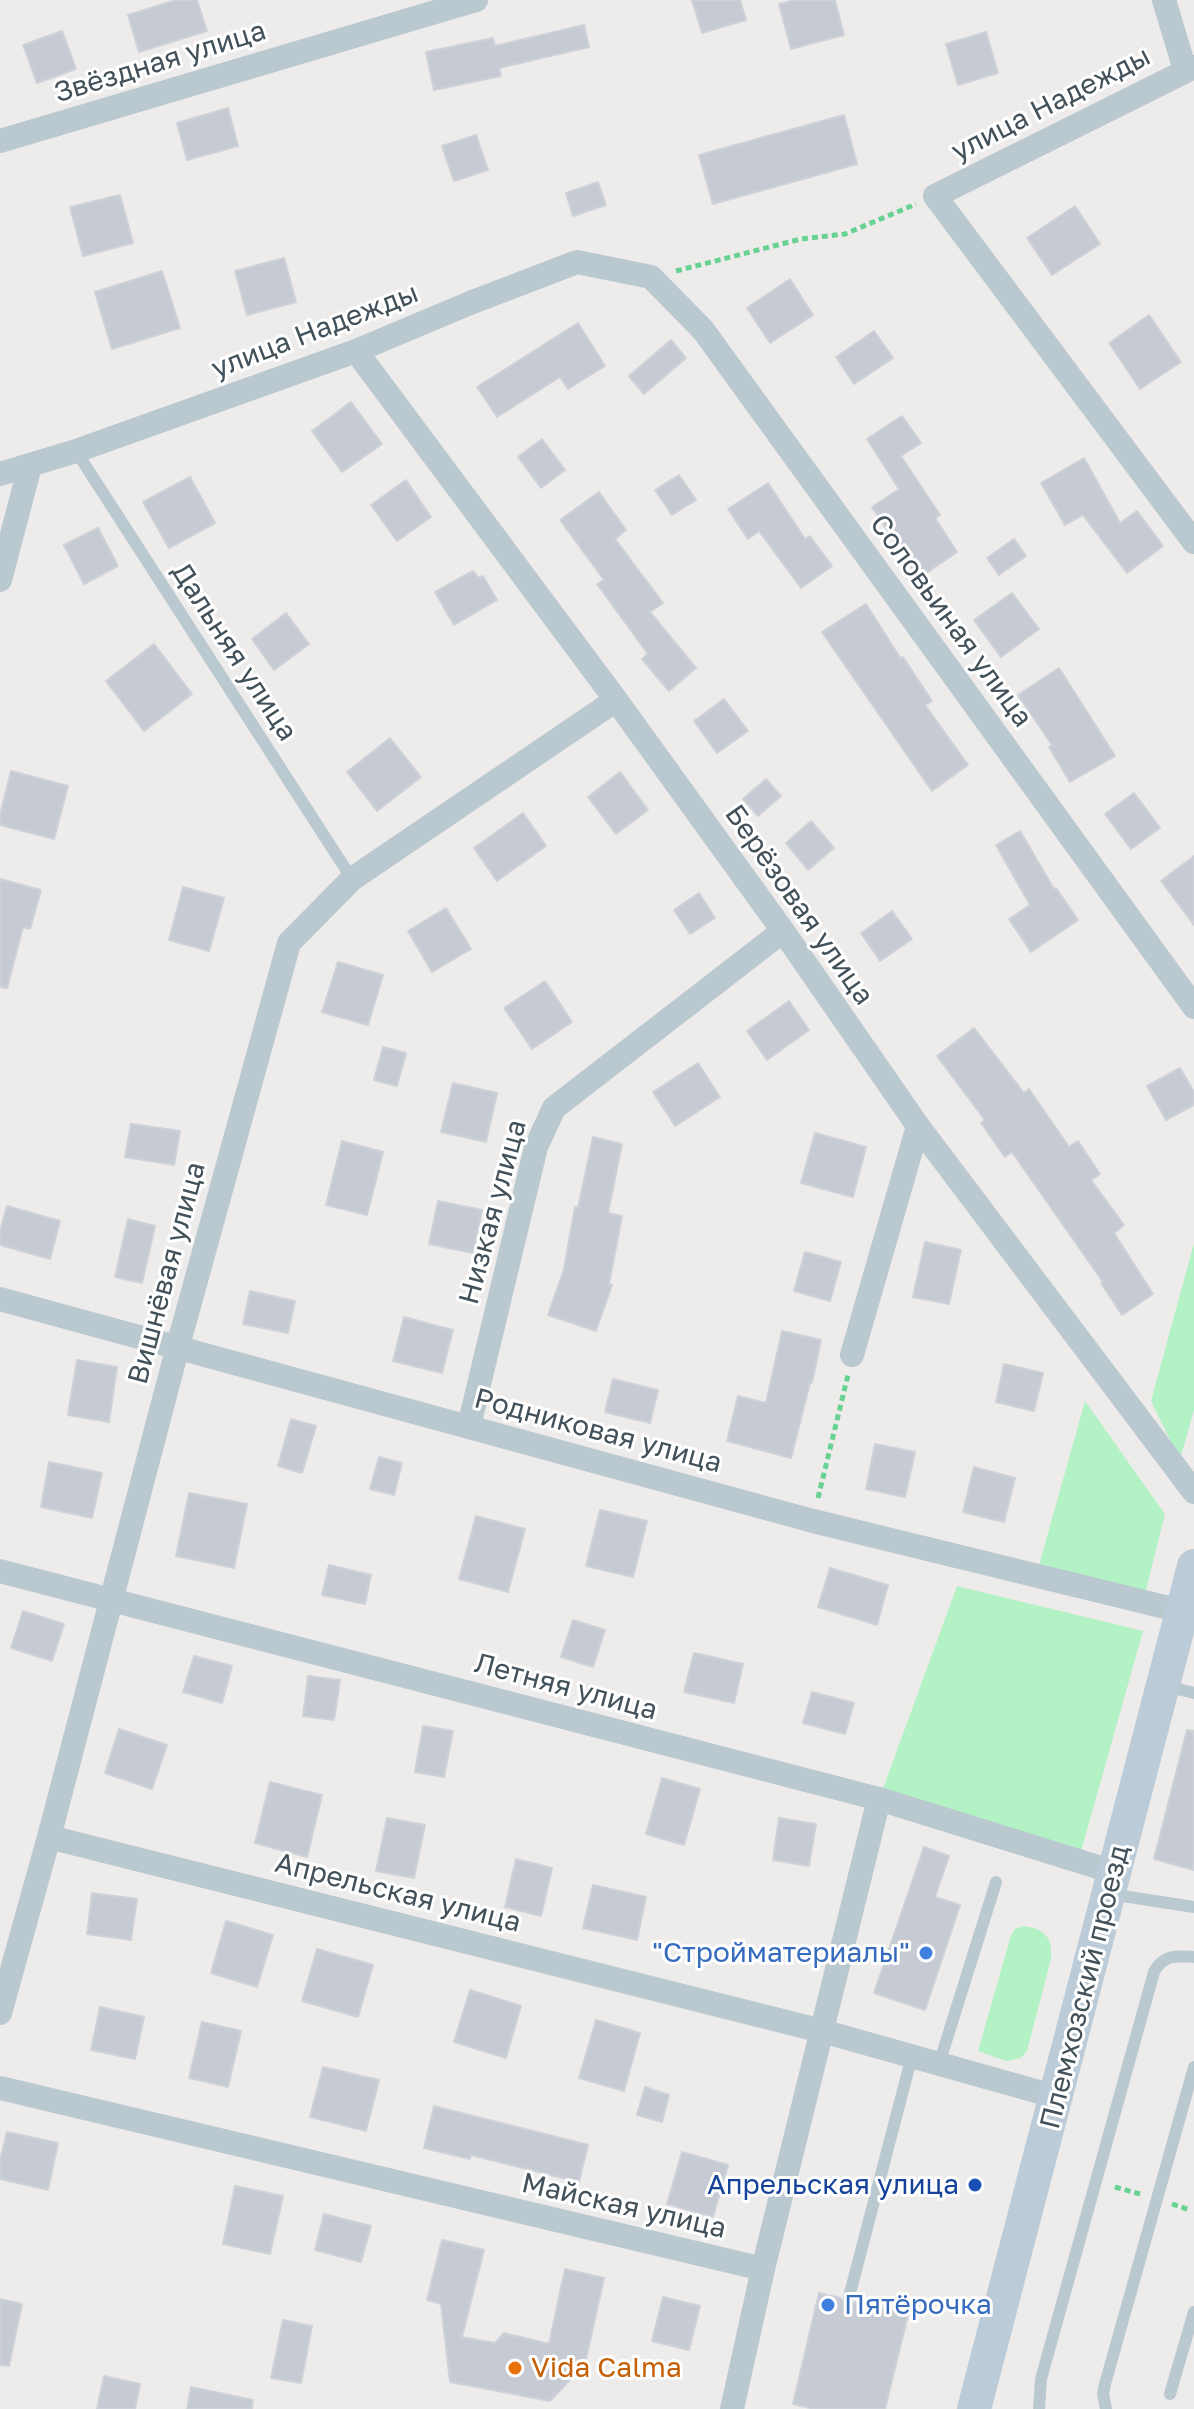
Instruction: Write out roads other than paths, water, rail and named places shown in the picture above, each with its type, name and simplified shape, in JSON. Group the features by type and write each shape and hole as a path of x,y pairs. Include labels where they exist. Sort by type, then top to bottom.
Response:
{"main road":[{"name":"Племхозский проезд","path":"974,2409 1112,1883 1178,1689 1194,1566"}],"street":[{"name":"Звёздная улица","path":"0,141 476,0"},
{"path":"1164,0 1190,69"},
{"name":"улица Надежды","path":"1190,69 935,196 1194,542"},
{"name":"улица Надежды","path":"0,474 76,451 356,351 577,262 651,277"},
{"name":"Соловьиная улица","path":"651,277 703,330 1194,1007"},
{"name":"Берёзовая улица","path":"356,351 616,700 783,931 918,1126 1194,1492"},
{"path":"0,580 30,466"},
{"name":"Вишнёвая улица","path":"0,2013 289,943 352,879 616,700"},
{"name":"Низкая улица","path":"469,1426 536,1147 554,1108 783,931"},
{"path":"852,1355 918,1126"},
{"name":"Родниковая улица","path":"0,1299 813,1521 1188,1612"},
{"name":"Летняя улица","path":"0,1571 879,1799 1112,1883"},
{"path":"732,2409 763,2269 879,1799"},
{"name":"Апрельская улица","path":"49,1837 822,2031 1057,2097"},
{"name":"Майская улица","path":"0,2088 763,2269"}],"lane":[{"name":"Дальняя улица","path":"76,451 352,879"},
{"path":"939,2064 996,1882"},
{"path":"1112,1883 1194,1907"},
{"path":"1039,2409 1041,2379 1154,1972 1167,1958 1194,1957"},
{"path":"849,2297 912,2056"},
{"path":"1106,2409 1105,2384 1194,2067"},
{"path":"1170,2394 1194,2312"}],"place":[{"name":"\"Стройматериалы\"","path":"926,1953"},
{"name":"Апрельская улица","path":"975,2185"},
{"name":"Пятёрочка","path":"828,2305"},
{"name":"Vida Calma","path":"515,2368"}]}
